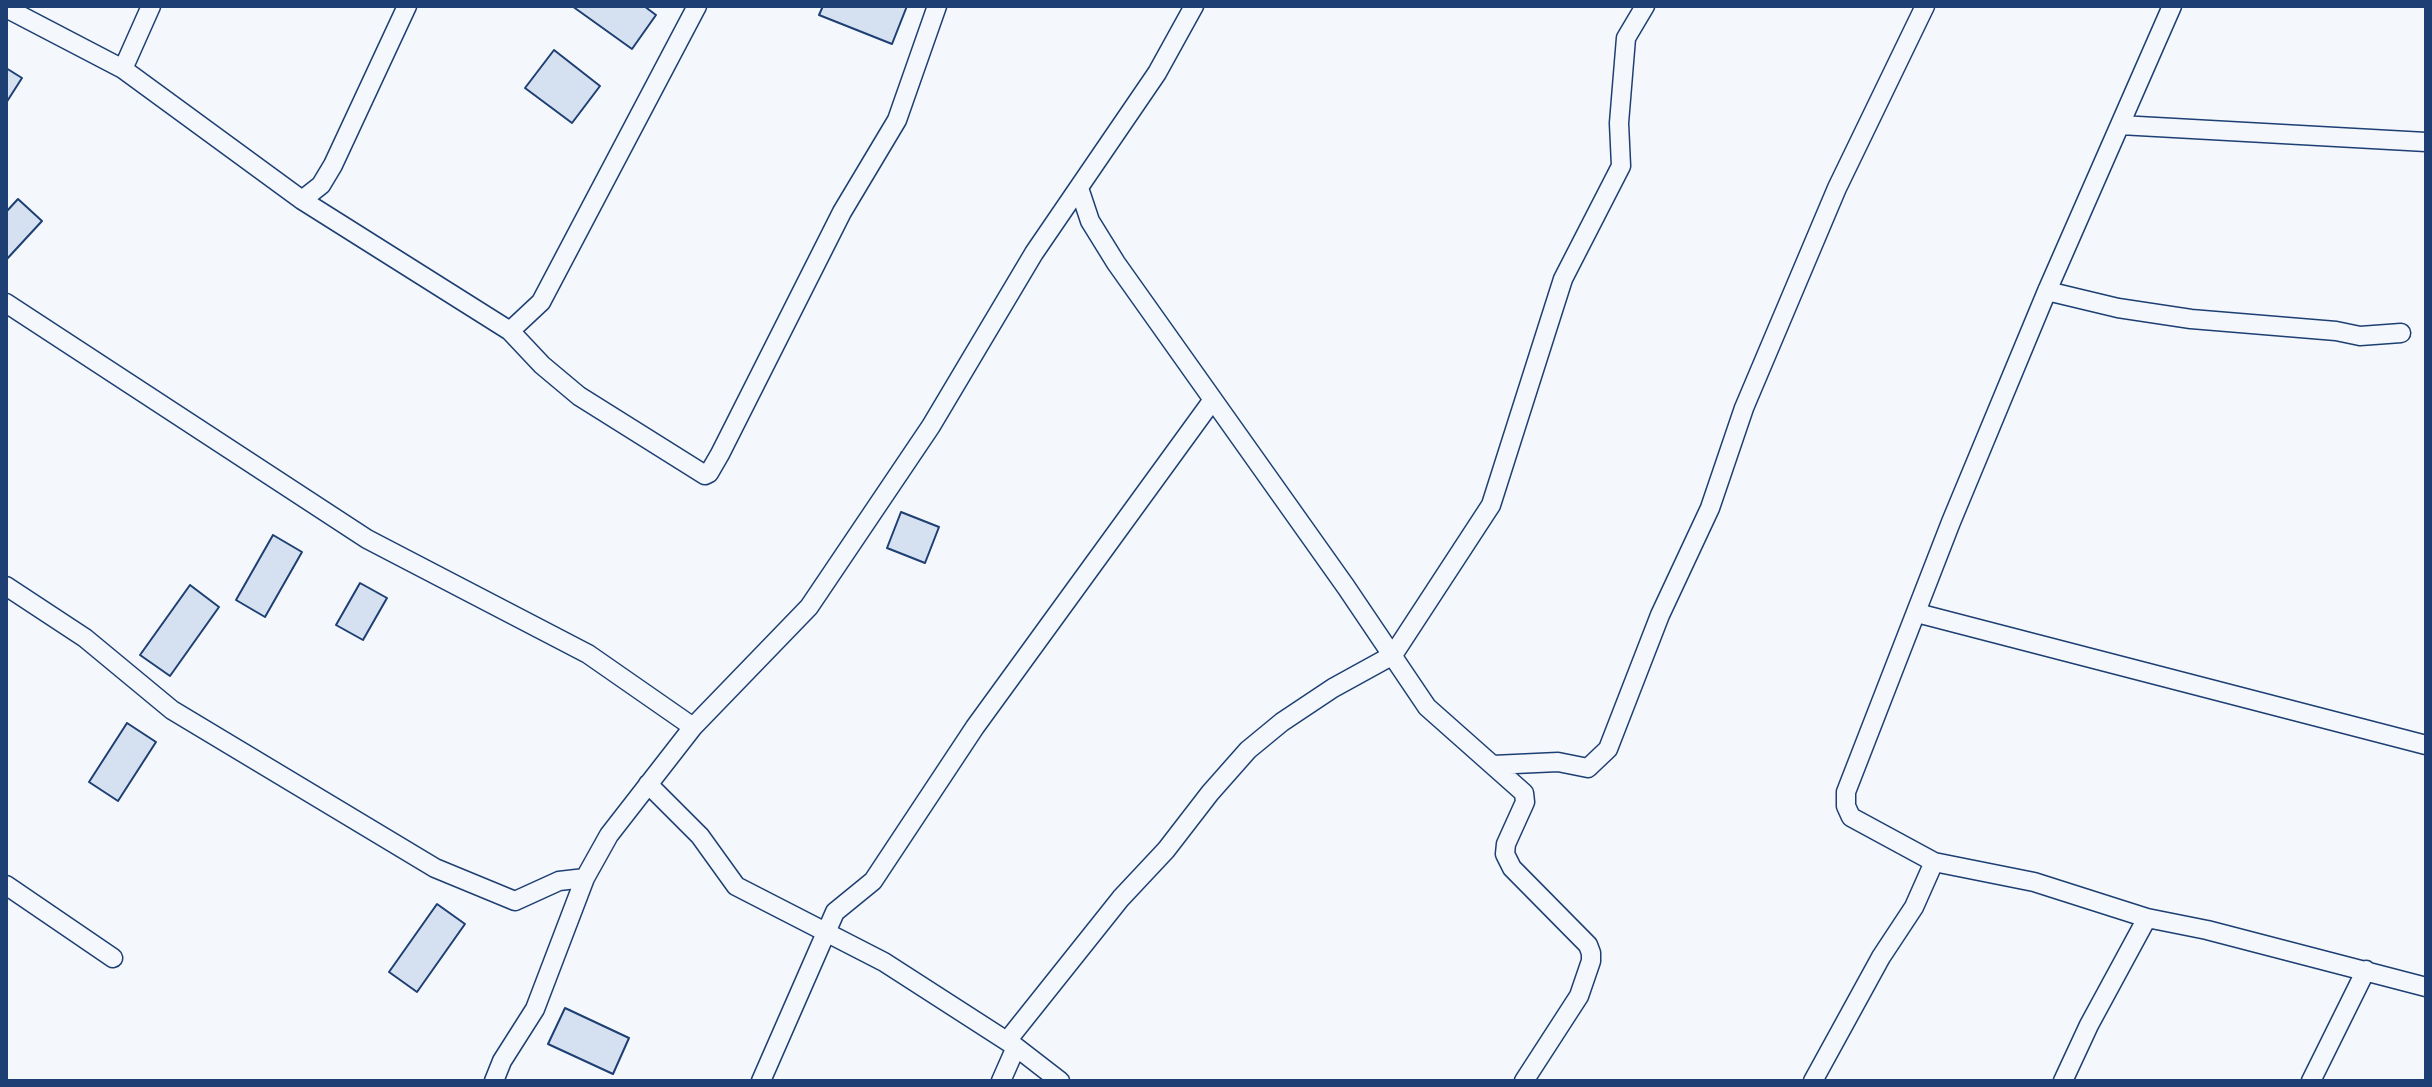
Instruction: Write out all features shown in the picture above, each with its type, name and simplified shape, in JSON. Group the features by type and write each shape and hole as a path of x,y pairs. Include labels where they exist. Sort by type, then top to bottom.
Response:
{"street":[{"path":"123,69 151,6"},
{"path":"302,200 321,185 333,165 407,6"},
{"path":"510,331 541,302 697,6"},
{"path":"6,8 123,69 302,200 510,331 542,365 579,396 701,475 709,473 842,212 897,120 937,6"},
{"path":"494,1081 502,1061 535,1009 585,878 609,835 693,727 809,607 931,426 1034,253 1157,73 1194,6"},
{"path":"1001,1081 1011,1044 1121,898 1166,850 1210,793 1248,750 1282,722 1333,688 1393,655 1491,505 1563,279 1621,166 1619,123 1626,38 1645,6"},
{"path":"1493,765 1558,762 1588,768 1608,749 1660,615 1710,508 1744,408 1837,188 1925,6"},
{"path":"2172,6 2047,291 1951,522 1846,792 1846,806 1851,817 1934,862 2034,882 2147,918 2207,930 2426,987"},
{"path":"2120,125 2426,142"},
{"path":"1079,188 1090,221 1116,263 1427,707 1524,793 1521,815 1506,844 1505,854 1512,868 1588,945 1591,953 1579,996 1524,1081"},
{"path":"2047,291 2103,305 2191,319 2336,331 2360,336 2401,333"},
{"path":"6,303 367,539 588,654 693,727"},
{"path":"761,1081 824,931 835,912 873,881 975,727 1212,401"},
{"path":"6,586 85,638 172,710 435,868 515,901 559,881 585,878"},
{"path":"1917,613 2426,745"},
{"path":"648,784 700,836 736,886 884,962 1011,1044 1060,1081"},
{"path":"1813,1081 1881,957 1914,907 1934,862"},
{"path":"6,885 113,958"},
{"path":"2063,1081 2089,1025 2147,918"},
{"path":"2311,1081 2366,970"}],"building":[{"path":"572,6 644,6 656,15 632,49"},
{"path":"823,6 907,6 892,44 819,15"},
{"path":"554,50 600,86 572,123 525,88"},
{"path":"6,68 22,78 6,103"},
{"path":"18,199 42,221 6,260 6,212"},
{"path":"901,512 939,527 925,563 887,548"},
{"path":"273,535 302,552 265,617 236,600"},
{"path":"360,583 387,598 363,640 336,625"},
{"path":"190,585 219,607 170,676 140,655"},
{"path":"127,723 156,742 118,801 89,782"},
{"path":"437,904 465,924 417,992 389,972"},
{"path":"565,1008 629,1038 613,1074 548,1044"}]}
